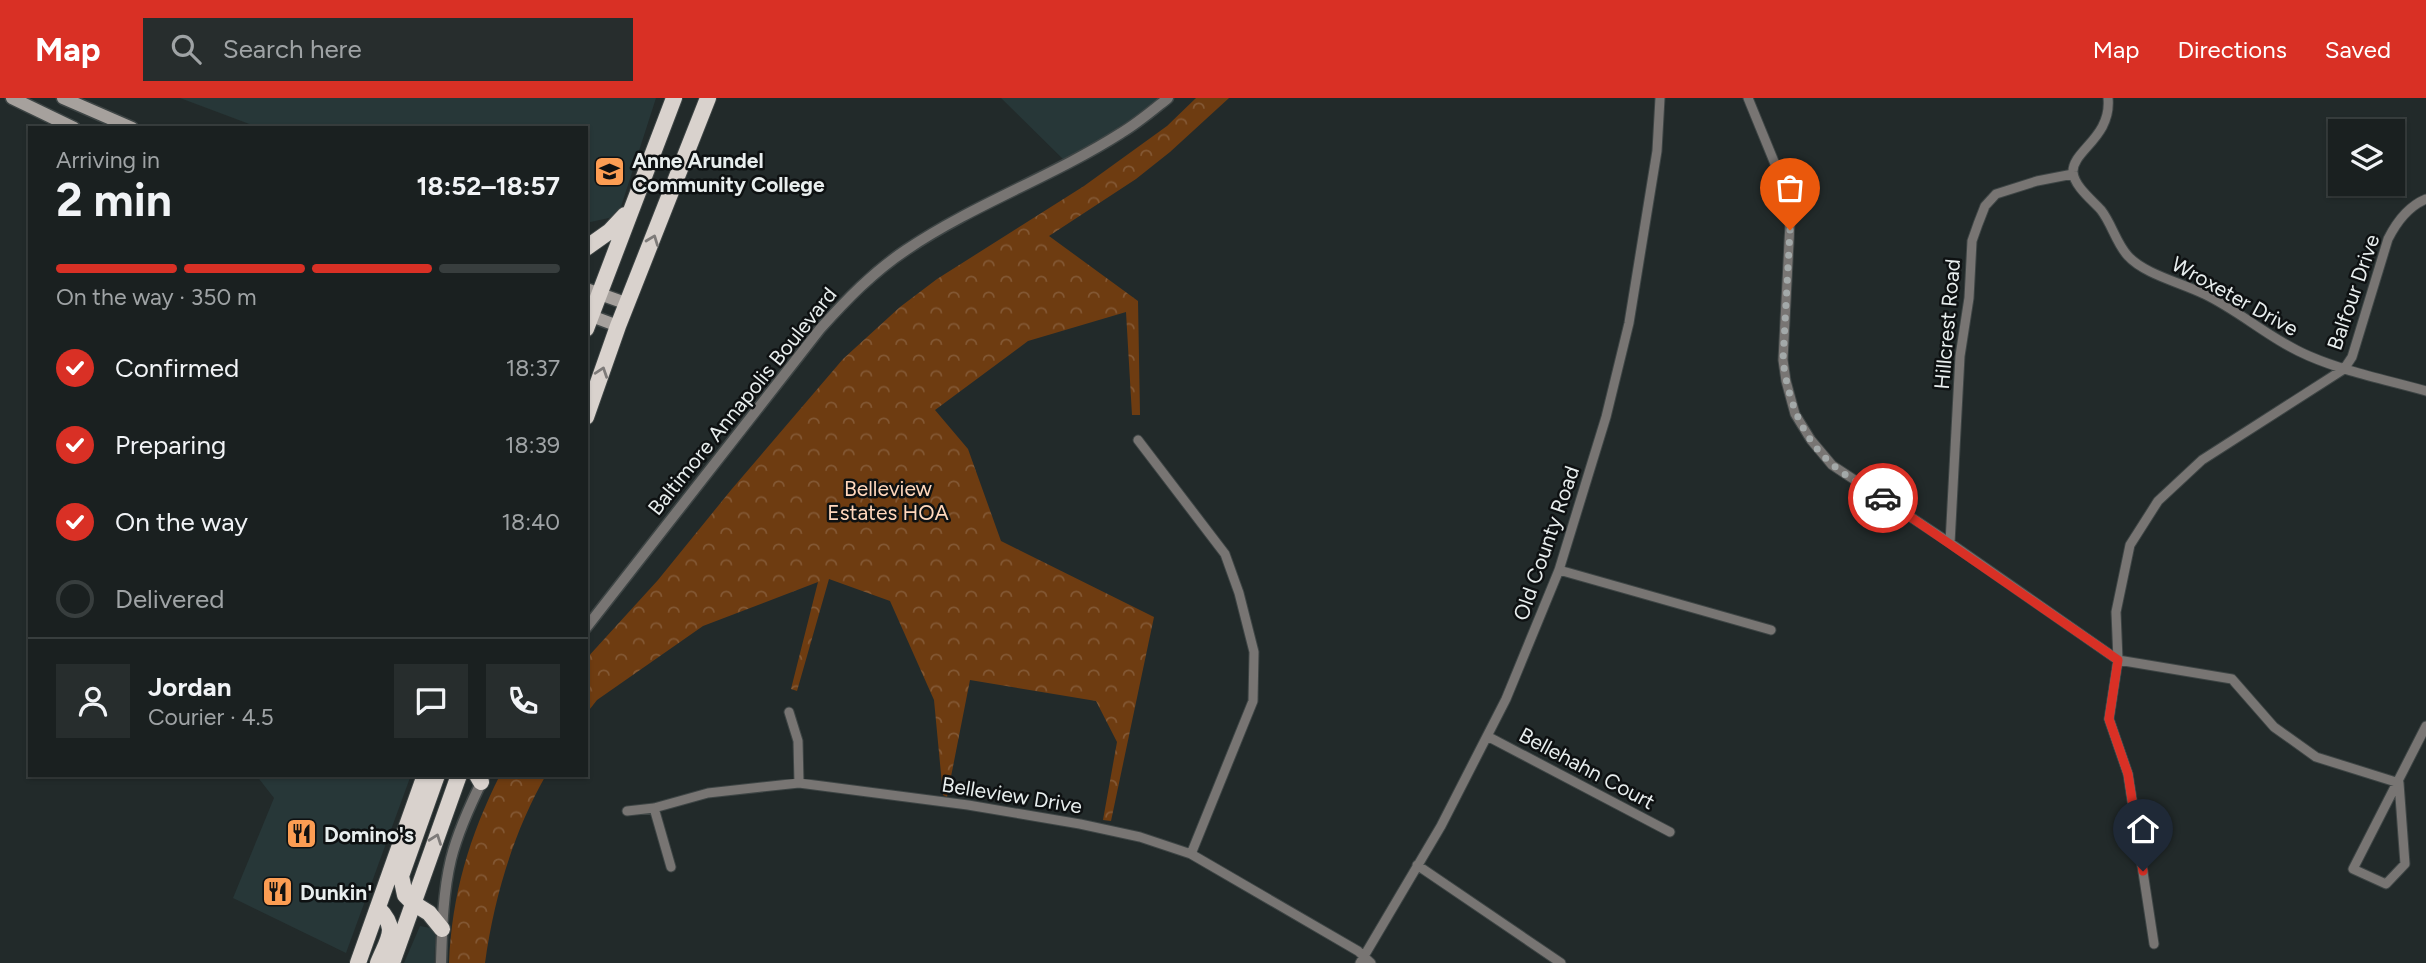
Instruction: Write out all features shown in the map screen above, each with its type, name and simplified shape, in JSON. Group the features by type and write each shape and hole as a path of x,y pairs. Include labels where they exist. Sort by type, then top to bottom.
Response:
{"highway":[{"path":"588,320 593,291 632,209 674,98"},
{"path":"588,411 618,326 708,98"},
{"path":"588,247 610,231 632,209"},
{"path":"358,963 424,777"},
{"path":"437,777 401,876 405,895 429,913 442,929"},
{"path":"392,963 458,777"},
{"path":"378,908 389,919 391,926 378,963"}],"main road":[{"path":"12,98 70,126"},
{"path":"63,98 127,126"},
{"path":"593,291 628,304"},
{"path":"588,320 618,326"}],"street":[{"name":"Baltimore Annapolis Boulevard","path":"588,625 820,329 877,271 957,218 1099,147 1124,132 1168,98"},
{"path":"1748,98 1791,204 1783,360 1786,381 1795,414 1811,440 1832,465 2118,660 2232,679 2274,727 2316,757 2399,783"},
{"path":"2073,174 2077,158 2096,139 2104,124 2108,98"},
{"name":"Old County Road","path":"1364,961 1441,826 1487,736 1528,650 1559,570 1606,417 1626,336 1657,151 1661,99"},
{"name":"Hillcrest Road","path":"1950,543 1961,356 1969,298 1972,241 1985,206 1996,194 2026,184 2073,174"},
{"name":"Wroxeter Drive","path":"2073,174 2103,212 2121,247 2135,262 2205,294 2308,356 2344,369 2426,391"},
{"name":"Balfour Drive","path":"2344,369 2352,356 2388,239 2401,219 2421,201 2426,200"},
{"path":"2154,944 2128,774 2109,719 2118,660 2116,612 2130,545 2150,511 2167,491 2202,460 2344,369"},
{"path":"1138,440 1225,554 1239,593 1254,652 1253,701 1191,854"},
{"path":"1559,570 1771,630"},
{"path":"789,712 798,741 799,783"},
{"path":"2399,783 2405,864 2386,884 2353,869 2426,726"},
{"name":"Bellehahn Court","path":"1487,736 1670,832"},
{"path":"440,963 451,859 481,777"},
{"name":"Belleview Drive","path":"627,811 654,808 708,793 799,783 968,805 1080,824 1140,837 1191,854 1358,951 1364,961"},
{"path":"654,808 671,867"},
{"path":"1418,865 1561,963"}],"shaded area":[{"name":"Anne Arundel Community College","path":"180,98 656,98 618,216 588,223 588,126 255,126"},
{"path":"1001,98 1168,98 1067,163"},
{"path":"258,777 410,777 346,953 233,898 274,798"},
{"path":"420,926 436,929 434,963 404,963"}],"green space":[{"name":"Belleview Estates HOA","path":"1196,98 1229,98 1136,179 1049,236 1138,301 1140,415 1132,415 1126,312 1028,341 935,410 968,449 1001,541 1154,617 1111,821 1103,820 1117,742 1096,701 970,680 947,797 943,795 934,700 890,601 829,579 797,691 791,689 818,582 703,626 597,700 588,711 588,657 658,580 843,359 900,307 937,279 1084,186 1167,126"},
{"path":"499,777 545,777 506,866 485,963 449,963 458,890 471,844"}],"way so far":[{"path":"1790,230 1783,360 1795,414 1811,440 1832,465 1883,498"}],"place":[{"name":"Anne Arundel Community College","path":"609,172"},
{"name":"Domino's","path":"301,834"},
{"name":"Dunkin'","path":"277,892"}],"route":[{"path":"1883,498 2118,660 2109,719 2128,774 2143,871"}]}
